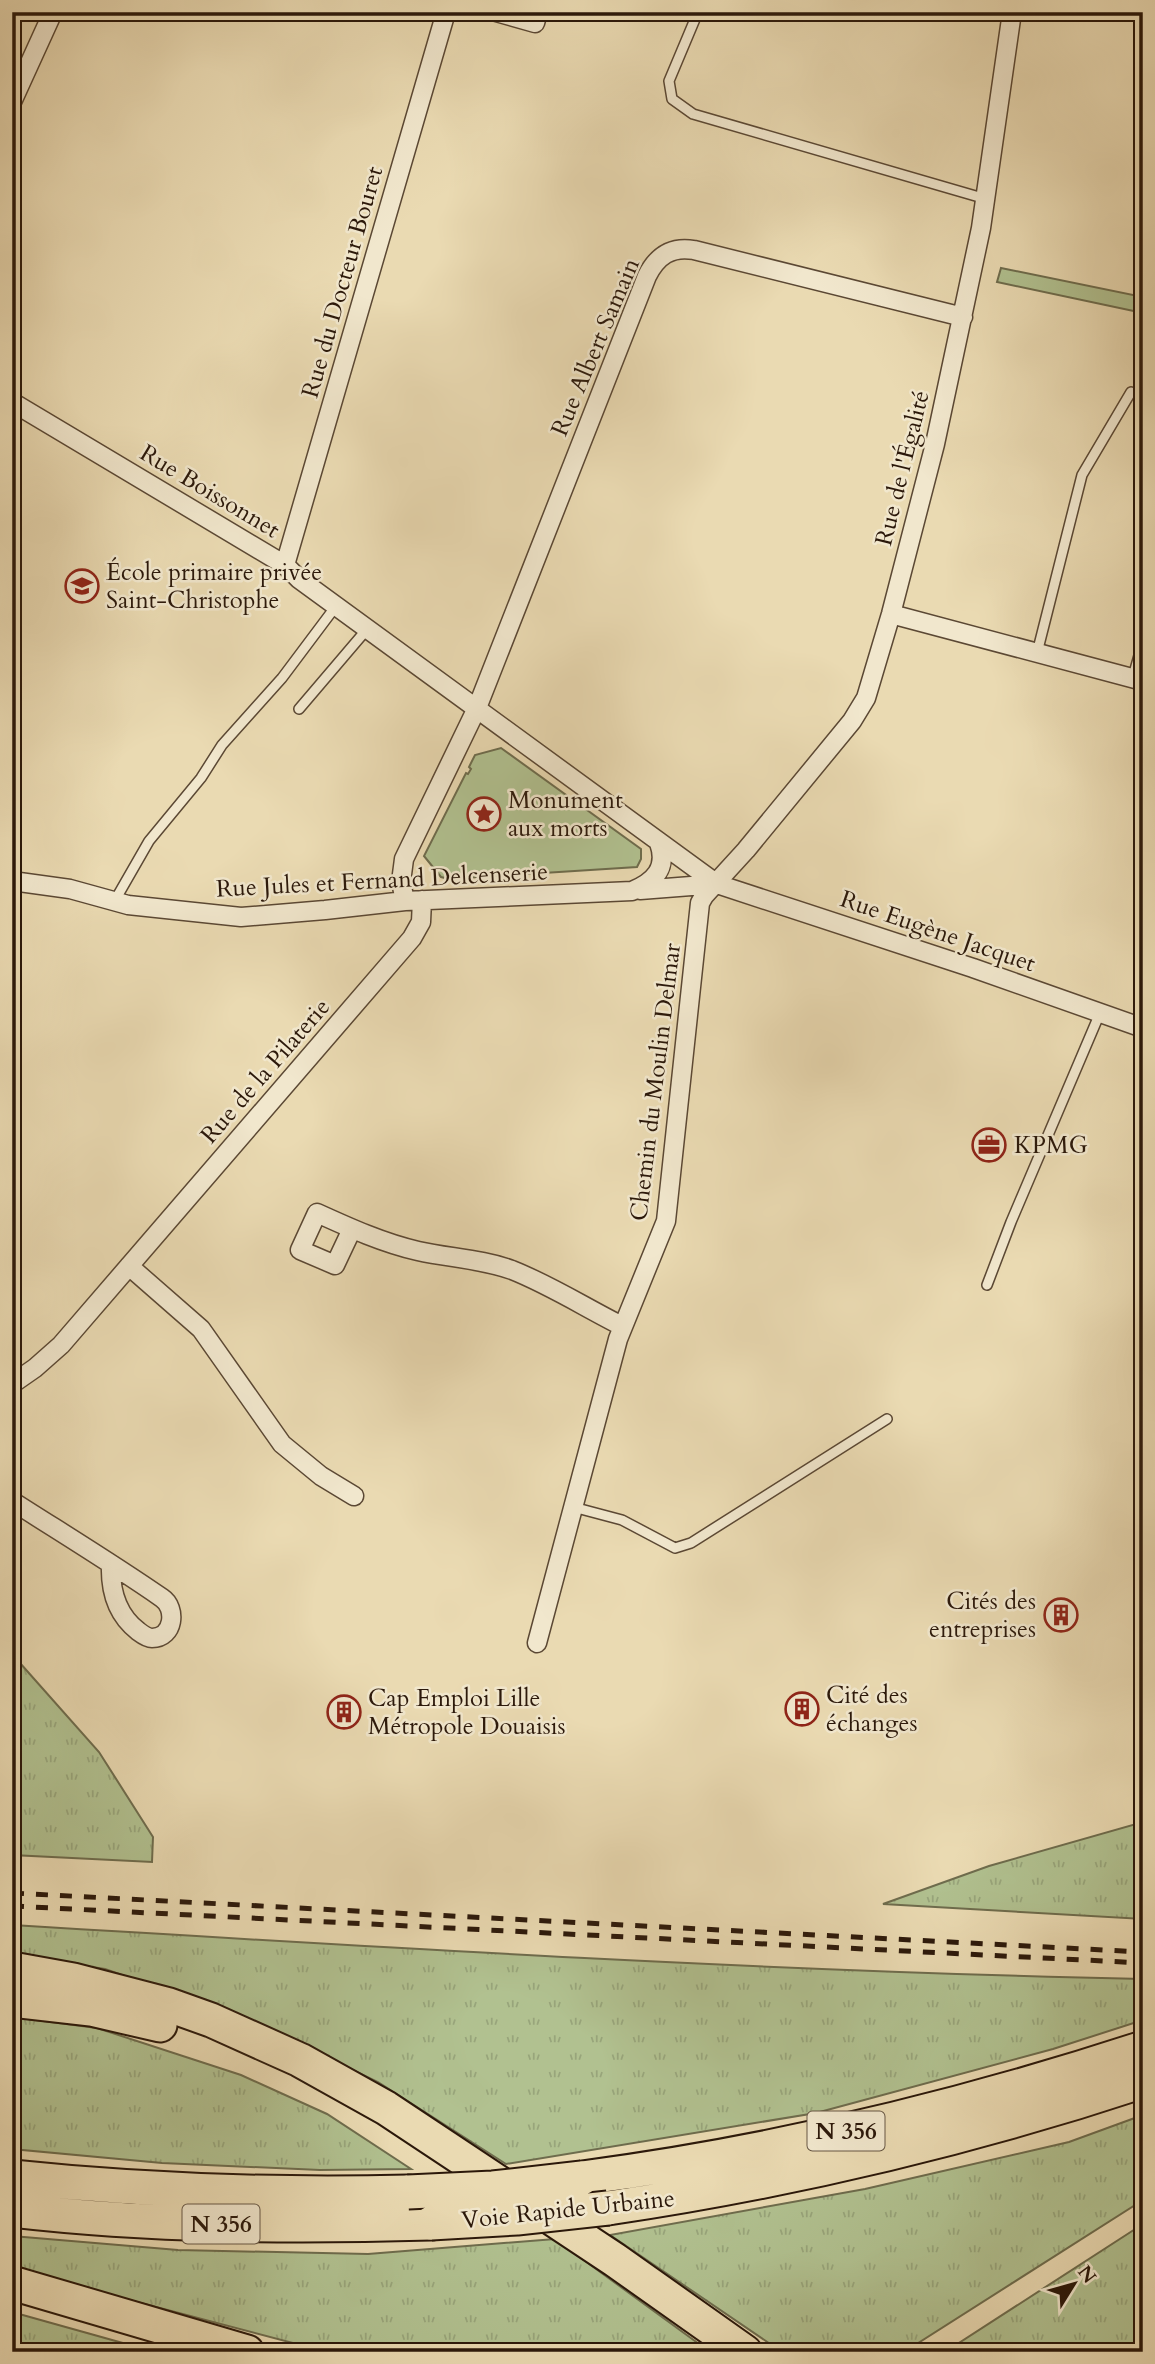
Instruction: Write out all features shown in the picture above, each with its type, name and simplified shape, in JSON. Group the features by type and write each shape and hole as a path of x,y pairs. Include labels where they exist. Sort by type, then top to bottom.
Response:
{"highway":[{"path":"12,1969 123,1992 202,2016 252,2037 364,2094 615,2260 727,2343 746,2352"},
{"path":"12,2000 60,2004 116,2014 226,2045 313,2080 462,2160"},
{"name":"N 356","path":"1109,2076 1143,2048"},
{"name":"N 356","path":"1109,2076 1143,2081"},
{"name":"Voie Rapide Urbaine","path":"12,2177 180,2191 315,2194 493,2188 702,2160 865,2127 959,2103 1109,2076"},
{"name":"Voie Rapide Urbaine","path":"12,2210 93,2218 234,2225 351,2225 517,2218 608,2208 729,2188 863,2161 984,2130 1109,2076"},
{"path":"12,2283 243,2351"},
{"path":"12,2294 243,2351"}],"street":[{"path":"12,102 53,12"},
{"name":"Rue du Docteur Bouret","path":"285,565 446,12"},
{"path":"496,12 535,23 538,12"},
{"name":"Rue de l'Égalité","path":"717,884 852,721 866,698 891,614 935,444 963,317 986,199 1012,12"},
{"name":"Rue Albert Samain","path":"477,708 647,276 659,258 676,249 694,250 963,317"},
{"name":"Rue Boissonnet","path":"12,402 285,565 299,579 717,884"},
{"path":"891,614 1140,680 1143,658"},
{"name":"Rue de la Pilaterie","path":"12,1384 61,1345 412,938 421,922 414,901 401,882 404,859 477,708"},
{"path":"632,891 645,886 659,872 663,853 659,843"},
{"name":"Rue Jules et Fernand Delcenserie","path":"12,881 70,889 114,902 241,917 414,901 632,891 717,884"},
{"name":"Rue Eugène Jacquet","path":"717,884 973,968 1143,1028"},
{"name":"Chemin du Moulin Delmar","path":"537,1643 622,1326 666,1221 700,903 717,884"},
{"path":"352,1229 405,1248 513,1270 622,1326"},
{"path":"129,1266 201,1329 282,1444 321,1476 354,1496"},
{"path":"12,1502 111,1564"}],"lane":[{"path":"698,12 669,81 671,99 693,114 986,199"},
{"path":"1037,653 1082,475 1131,392"},
{"path":"114,902 149,841 201,779 222,744 282,678 336,606"},
{"path":"299,709 368,628"},
{"path":"987,1286 1011,1222 1100,1013"},
{"path":"573,1507 622,1520 675,1548 691,1543 887,1419"}],"green space":[{"path":"1001,268 1143,297 1143,313 997,282"},
{"path":"501,748 641,849 641,859 637,867 449,879 441,877 424,856 466,773 471,769 469,767 475,755"},
{"path":"12,1654 99,1752 153,1837 152,1862 12,1855"},
{"path":"1143,1822 1143,1919 883,1904 989,1866"},
{"path":"12,1925 718,1964 1143,1979 1143,2020 1053,2049 816,2113 506,2164 378,2082 245,2018 105,1969 12,1955"},
{"path":"12,2017 97,2028 241,2075 327,2114 411,2169 320,2170 162,2163 12,2149"},
{"path":"1143,2115 1143,2200 904,2352 782,2352 610,2235 865,2189 1069,2142"},
{"path":"1143,2224 1143,2352 945,2352"},
{"path":"12,2236 178,2250 368,2254 555,2239 710,2352 327,2352 12,2269"},
{"path":"12,2312 155,2352 12,2352"}],"railway":[{"path":"12,1893 1143,1952"},
{"path":"12,1906 1143,1963"}],"place":[{"name":"École primaire privée Saint-Christophe","path":"82,586"},
{"name":"Monument aux morts","path":"484,814"},
{"name":"KPMG","path":"989,1145"},
{"name":"Cités des entreprises","path":"1061,1615"},
{"name":"Cité des échanges","path":"802,1709"},
{"name":"Cap Emploi Lille Métropole Douaisis","path":"344,1712"}]}
